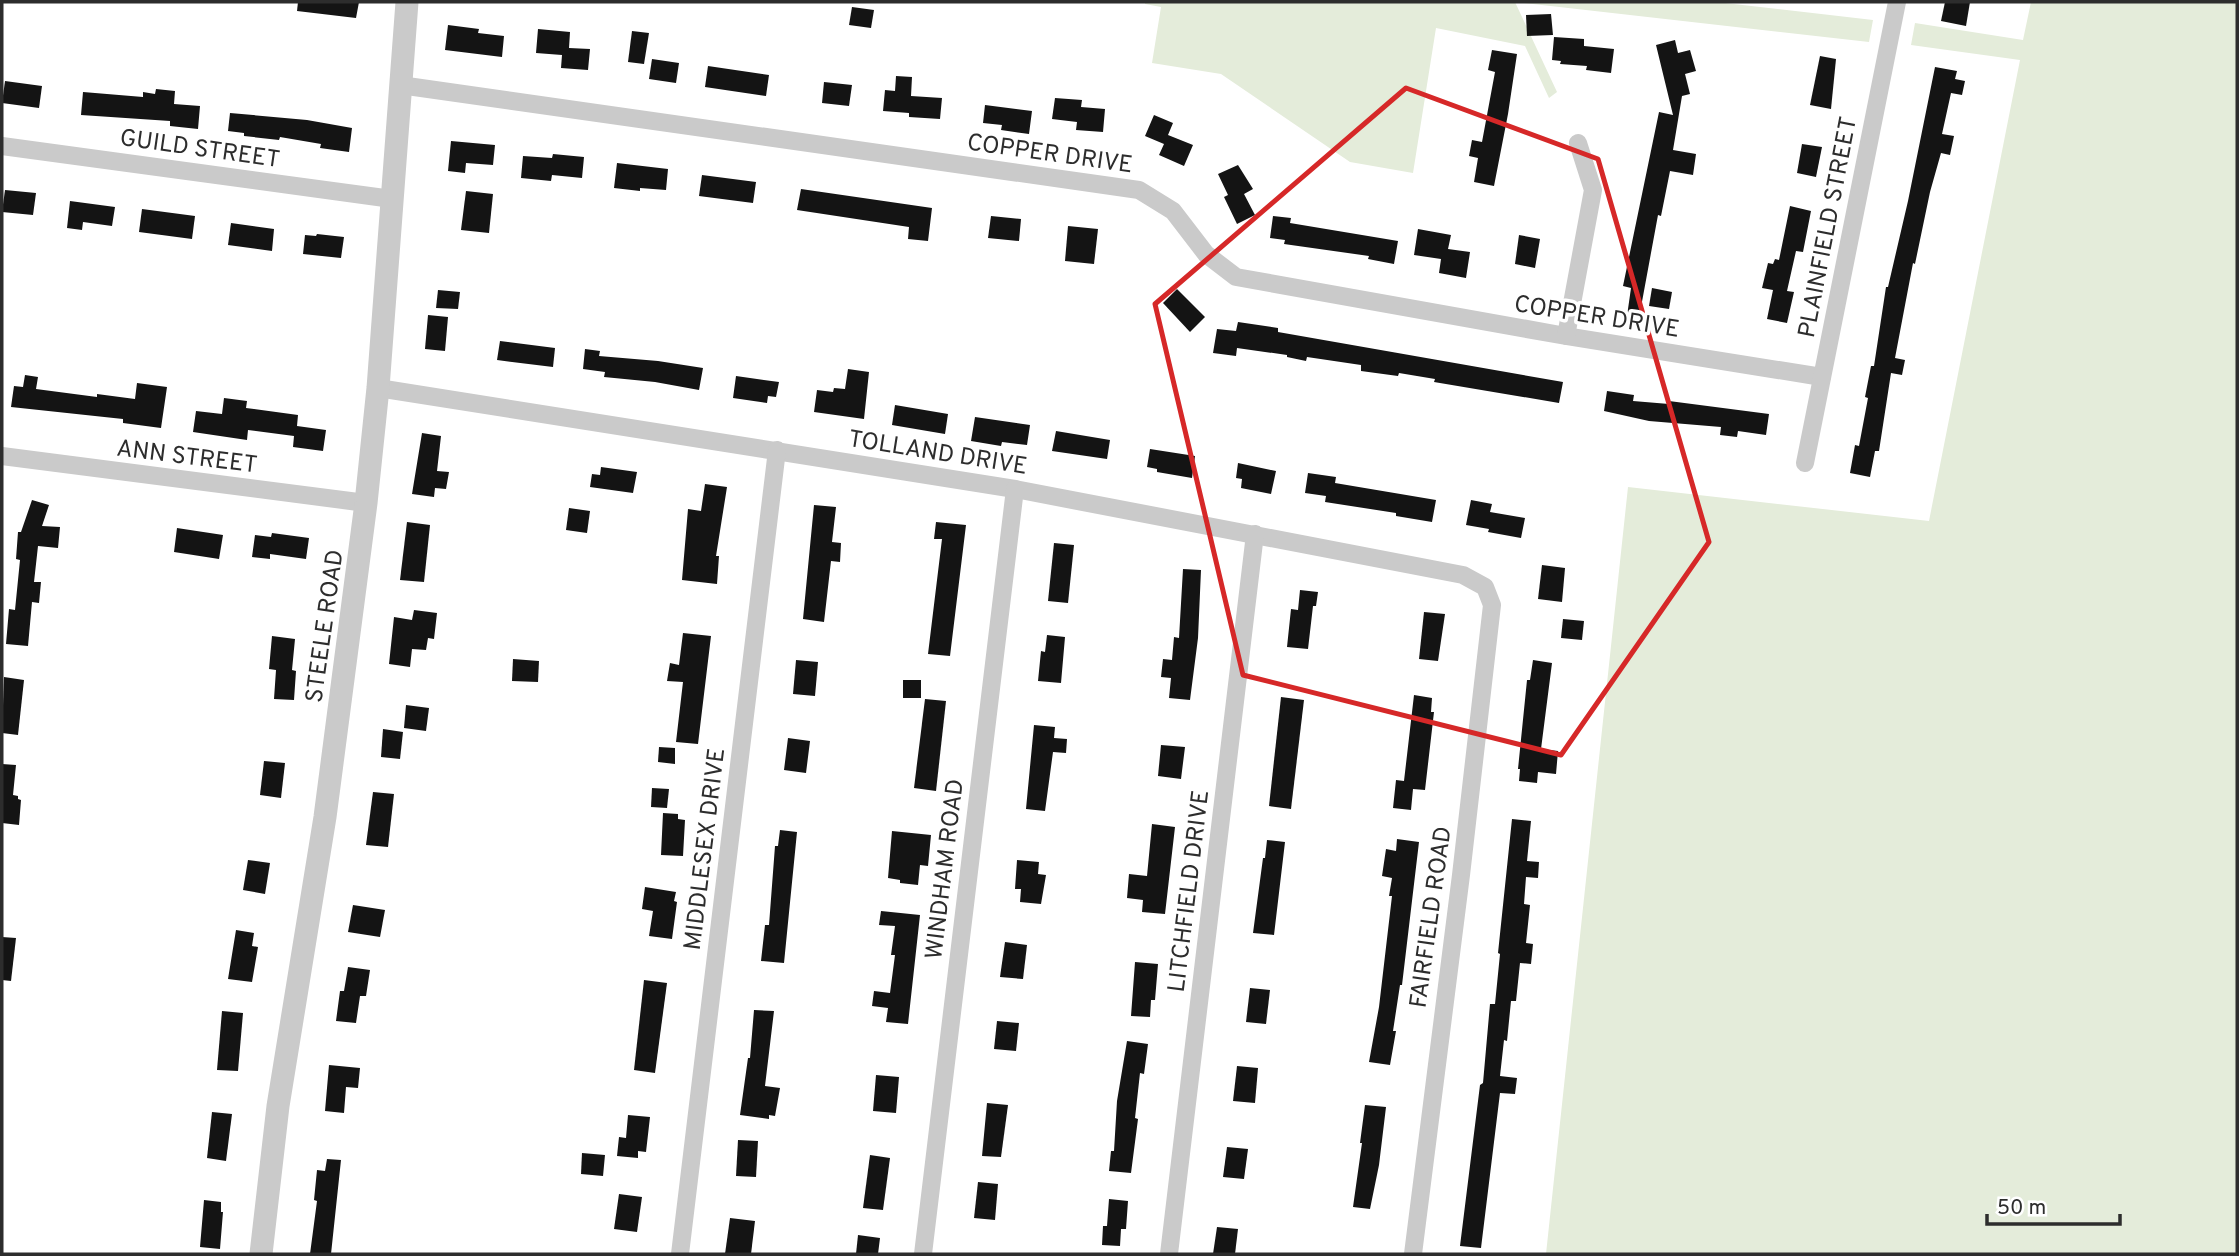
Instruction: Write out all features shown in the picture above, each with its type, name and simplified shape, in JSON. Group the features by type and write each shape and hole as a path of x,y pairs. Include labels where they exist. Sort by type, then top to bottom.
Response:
{"street":[{"name":"STEELE ROAD","path":"261,1254 278,1105 324,817 366,503 378,388 407,2"},
{"name":"PLAINFIELD STREET","path":"1805,463 1897,2"},
{"name":"COPPER DRIVE","path":"400,85 1139,190 1173,211 1206,254 1236,277 1566,337 1822,377"},
{"path":"1566,337 1593,190 1578,143"},
{"name":"GUILD STREET","path":"2,146 392,199"},
{"name":"TOLLAND DRIVE","path":"378,388 1015,489 1463,575 1485,587"},
{"name":"MIDDLESEX DRIVE","path":"680,1254 777,450"},
{"name":"ANN STREET","path":"2,456 366,503"},
{"name":"WINDHAM ROAD","path":"923,1254 1015,489"},
{"name":"LITCHFIELD DRIVE","path":"1169,1254 1255,534"},
{"name":"FAIRFIELD ROAD","path":"1413,1254 1492,605 1485,587"}],"highlighted area":[{"path":"1406,88 1598,159 1709,542 1561,755 1243,675 1155,304"}],"green space":[{"path":"1145,2 1515,2 1557,92 1549,98 1525,46 1436,28 1413,173 1350,162 1221,74 1152,63 1161,7"},
{"path":"1515,2 1716,2 1873,20 1869,42"},
{"path":"2031,2 2237,2 2237,1254 1546,1254 1628,487 1929,521 2020,60 1911,45 1915,23 2023,40"}],"building":[{"path":"298,2 359,2 356,18 297,11"},
{"path":"1945,2 1970,2 1966,26 1941,21"},
{"path":"852,7 874,10 871,28 849,25"},
{"path":"1551,14 1553,35 1527,36 1526,15"},
{"path":"448,25 504,36 502,57 445,50"},
{"path":"538,29 570,32 569,48 590,49 588,70 561,68 562,55 536,53"},
{"path":"632,31 649,33 644,64 628,62"},
{"path":"1554,37 1584,39 1584,46 1614,49 1611,73 1586,70 1587,66 1560,64 1561,61 1552,60"},
{"path":"1675,40 1678,53 1690,50 1696,71 1685,74 1690,94 1682,96 1673,150 1696,154 1693,175 1670,171 1661,216 1658,215 1639,318 1627,316 1631,288 1623,286 1659,112 1673,115 1656,45"},
{"path":"1492,50 1517,54 1494,186 1474,182 1478,158 1469,156 1472,140 1482,142 1495,72 1488,70"},
{"path":"1820,56 1836,59 1831,109 1810,105"},
{"path":"652,59 679,63 676,83 649,79"},
{"path":"708,66 769,75 766,96 705,87"},
{"path":"1935,67 1957,71 1955,79 1965,81 1962,95 1951,93 1942,134 1954,136 1950,155 1941,153 1930,192 1895,358 1905,360 1902,375 1891,373 1879,451 1875,451 1870,477 1850,473 1855,445 1859,446 1868,398 1865,397 1871,366 1874,366 1886,287 1908,201"},
{"path":"896,76 912,77 911,96 942,98 940,119 909,117 909,113 883,111 885,90 895,91"},
{"path":"5,81 42,86 39,108 2,103"},
{"path":"824,82 852,85 849,106 822,103"},
{"path":"156,89 175,91 174,104 200,106 198,129 170,126 170,121 81,115 83,92 143,97 143,92 155,94"},
{"path":"1055,98 1082,100 1081,107 1105,109 1103,132 1076,130 1077,122 1052,119"},
{"path":"985,105 1032,111 1029,134 1001,130 1002,125 983,123"},
{"path":"230,113 307,120 352,128 349,152 320,148 321,144 280,137 279,140 244,136 244,133 228,131"},
{"path":"1154,115 1173,123 1168,135 1193,145 1184,166 1159,155 1164,144 1145,136"},
{"path":"451,141 495,145 493,165 466,163 465,173 448,171"},
{"path":"1802,144 1822,147 1816,177 1797,173"},
{"path":"553,154 584,157 582,178 552,175 551,181 521,178 523,156 552,158"},
{"path":"617,163 668,169 666,190 614,188"},
{"path":"1238,165 1253,189 1244,194 1255,215 1237,224 1224,197 1228,195 1218,174"},
{"path":"702,175 756,182 753,203 699,196"},
{"path":"801,189 932,208 928,241 908,239 909,227 797,210"},
{"path":"5,190 36,193 33,215 2,212"},
{"path":"466,191 493,194 489,233 461,230"},
{"path":"70,201 115,207 112,226 83,222 82,230 67,228"},
{"path":"1790,206 1811,211 1803,252 1796,251 1787,291 1794,292 1787,323 1767,319 1773,290 1762,288 1768,263 1773,264 1775,259 1779,260"},
{"path":"142,209 195,216 192,239 139,232"},
{"path":"991,216 1021,219 1019,241 988,238"},
{"path":"1273,216 1291,218 1290,223 1398,241 1394,264 1368,259 1369,256 1284,244 1285,240 1270,238"},
{"path":"231,223 274,229 272,251 228,245"},
{"path":"1068,226 1098,229 1094,264 1065,261"},
{"path":"1418,229 1451,235 1448,249 1470,252 1466,278 1439,273 1441,259 1414,255"},
{"path":"305,235 344,237 341,258 303,254"},
{"path":"1519,235 1540,239 1535,268 1515,264"},
{"path":"1652,288 1672,292 1669,309 1649,306"},
{"path":"1177,289 1205,317 1190,332 1163,303"},
{"path":"438,290 460,292 458,309 436,308"},
{"path":"428,315 448,317 445,351 425,349"},
{"path":"1238,322 1278,328 1278,332 1563,382 1559,403 1434,382 1435,379 1399,373 1398,376 1361,371 1361,365 1307,357 1306,361 1287,355 1237,348 1236,356 1213,353 1217,329 1236,331"},
{"path":"500,341 555,348 553,367 497,360"},
{"path":"585,349 600,351 599,356 703,368 699,390 604,377 605,372 583,369"},
{"path":"848,369 869,372 864,419 814,412 817,390 833,392 834,388 845,389"},
{"path":"25,375 38,377 36,389 97,397 97,394 135,399 137,383 167,387 161,428 123,423 123,419 11,407 14,386 23,387"},
{"path":"736,376 779,382 776,397 768,396 767,403 733,398"},
{"path":"1607,391 1634,395 1633,401 1669,404 1669,401 1769,414 1766,435 1738,431 1737,437 1720,435 1721,427 1649,421 1604,411"},
{"path":"224,398 247,401 246,408 298,415 297,426 326,430 323,451 293,447 294,436 248,430 247,440 193,432 196,411 222,414"},
{"path":"895,405 948,414 945,434 892,425"},
{"path":"975,417 1030,425 1027,445 1002,442 1001,446 971,441"},
{"path":"1056,431 1110,440 1107,459 1052,451"},
{"path":"422,433 441,436 437,471 449,472 446,489 435,488 434,497 412,494"},
{"path":"1150,449 1195,456 1192,478 1157,472 1157,469 1147,467"},
{"path":"1238,463 1276,471 1271,494 1241,488 1242,479 1236,478"},
{"path":"601,467 637,472 633,493 590,487 592,474 600,475"},
{"path":"1308,473 1336,477 1335,483 1436,500 1432,522 1396,516 1396,513 1325,502 1326,496 1305,493"},
{"path":"705,484 727,487 716,556 719,556 717,584 682,580 688,509 701,511"},
{"path":"32,500 49,505 42,526 60,527 58,548 38,546 34,582 41,582 39,603 32,602 28,646 6,644 9,609 15,610 20,560 16,559 18,532 21,532"},
{"path":"1471,500 1492,504 1490,512 1525,518 1521,538 1466,525"},
{"path":"814,505 836,507 832,542 841,543 840,562 831,561 824,622 803,619"},
{"path":"569,508 590,511 587,533 566,530"},
{"path":"407,522 430,525 424,582 400,580"},
{"path":"936,522 966,525 950,656 928,654 942,539 934,539"},
{"path":"177,528 223,535 219,559 174,552"},
{"path":"272,533 309,538 306,559 270,554 270,559 252,557 255,535 271,537"},
{"path":"1054,543 1074,545 1068,603 1048,601"},
{"path":"1542,565 1565,568 1562,602 1538,599"},
{"path":"1183,569 1201,570 1198,638 1190,700 1169,698 1171,678 1161,677 1163,659 1172,660 1174,637 1179,638"},
{"path":"1300,590 1318,592 1316,606 1313,606 1308,649 1287,647 1291,609 1298,610"},
{"path":"414,610 437,613 434,639 428,638 426,650 412,649 410,667 389,664 394,617 412,620"},
{"path":"1424,612 1445,614 1438,661 1419,659"},
{"path":"1563,619 1584,621 1582,640 1561,638"},
{"path":"683,633 711,636 698,744 676,742 683,682 667,681 670,663 679,665"},
{"path":"1047,635 1065,637 1061,683 1038,681 1041,651 1045,652"},
{"path":"272,636 295,639 292,670 296,671 294,700 274,699 276,670 269,669"},
{"path":"513,659 539,661 538,682 512,681"},
{"path":"796,660 818,662 815,696 793,694"},
{"path":"1533,660 1552,663 1541,749 1558,751 1556,774 1538,772 1537,783 1519,781 1518,769 1527,680 1530,680"},
{"path":"4,677 24,680 18,735 2,733"},
{"path":"903,680 921,680 921,698 903,698"},
{"path":"1414,695 1432,698 1431,712 1434,712 1425,790 1413,789 1411,810 1393,808 1396,780 1404,781"},
{"path":"1281,697 1304,700 1291,809 1269,806"},
{"path":"925,699 946,701 936,791 914,788"},
{"path":"406,705 429,708 426,731 404,728"},
{"path":"1034,725 1055,727 1054,738 1067,739 1066,753 1053,752 1045,811 1026,809"},
{"path":"383,729 403,732 400,759 381,757"},
{"path":"788,738 810,741 806,773 784,770"},
{"path":"1161,745 1185,747 1181,779 1158,776"},
{"path":"659,747 675,748 675,764 658,762"},
{"path":"264,761 285,763 281,798 260,795"},
{"path":"2,764 16,765 13,795 21,800 19,825 2,823"},
{"path":"652,788 669,789 667,808 651,807"},
{"path":"373,792 394,794 388,847 366,845"},
{"path":"663,813 678,814 678,819 685,820 683,856 661,855"},
{"path":"1512,819 1531,821 1527,861 1539,862 1538,878 1526,877 1524,904 1530,905 1526,943 1533,944 1531,964 1520,963 1516,1001 1511,1001 1507,1041 1504,1040 1500,1076 1517,1078 1515,1094 1500,1093 1481,1248 1460,1246 1480,1085 1483,1083 1490,1004 1495,1004"},
{"path":"1152,824 1175,827 1165,914 1142,912 1143,900 1127,898 1129,874 1147,876"},
{"path":"780,830 797,832 784,963 761,961 765,925 769,925 775,846 778,846"},
{"path":"892,831 931,835 928,866 920,865 918,885 900,883 900,880 888,878"},
{"path":"1397,839 1419,842 1390,1065 1369,1062 1379,1007 1392,896 1389,896 1392,878 1382,876 1386,849 1396,851"},
{"path":"1267,840 1285,842 1274,935 1253,933"},
{"path":"248,860 270,863 265,894 243,890"},
{"path":"1017,860 1039,862 1038,874 1046,875 1041,904 1020,902 1021,889 1015,889"},
{"path":"645,887 676,892 672,939 649,936 653,911 642,909"},
{"path":"353,905 385,910 380,937 348,932"},
{"path":"881,911 920,915 908,1024 886,1022 888,1008 872,1006 874,991 890,993 895,955 891,955 895,926 879,925"},
{"path":"236,930 254,933 252,946 258,947 252,982 228,979"},
{"path":"2,937 16,938 11,981 2,980"},
{"path":"1005,942 1027,945 1023,979 1000,977"},
{"path":"1135,962 1158,964 1155,1000 1151,1000 1150,1017 1131,1016"},
{"path":"348,967 370,970 366,996 360,996 356,1023 336,1021 340,991 344,991"},
{"path":"644,980 667,983 655,1073 634,1070"},
{"path":"1250,988 1270,990 1266,1024 1246,1022"},
{"path":"754,1010 774,1011 765,1086 780,1088 775,1116 769,1115 769,1119 740,1115 750,1058"},
{"path":"222,1011 243,1013 238,1071 217,1070"},
{"path":"997,1021 1019,1023 1016,1051 994,1049"},
{"path":"1127,1041 1148,1044 1144,1074 1140,1073 1135,1118 1138,1119 1131,1173 1109,1171 1111,1151 1114,1151 1117,1101"},
{"path":"329,1065 360,1068 358,1088 346,1087 344,1113 325,1111"},
{"path":"1237,1066 1258,1068 1255,1103 1233,1101"},
{"path":"876,1075 899,1077 896,1113 873,1111"},
{"path":"987,1103 1008,1105 1001,1157 982,1156"},
{"path":"1365,1105 1386,1107 1370,1209 1353,1207"},
{"path":"212,1112 232,1114 226,1161 207,1158"},
{"path":"628,1115 650,1117 646,1152 638,1151 638,1158 617,1156 619,1137 626,1138"},
{"path":"738,1140 758,1141 756,1177 736,1176"},
{"path":"1227,1147 1248,1149 1244,1179 1223,1177"},
{"path":"582,1153 605,1155 603,1176 581,1174"},
{"path":"870,1155 890,1158 883,1210 863,1208"},
{"path":"327,1159 341,1160 331,1254 310,1254 317,1201 314,1200 317,1170 325,1171"},
{"path":"978,1182 998,1184 995,1220 974,1218"},
{"path":"619,1194 642,1197 637,1232 614,1229"},
{"path":"1109,1199 1128,1201 1126,1229 1121,1229 1120,1246 1102,1245"},
{"path":"204,1200 221,1202 223,1212 220,1249 200,1247"},
{"path":"730,1218 755,1221 751,1254 725,1254"},
{"path":"1217,1227 1238,1229 1235,1254 1213,1254"},
{"path":"858,1235 880,1238 878,1254 856,1254"}]}
